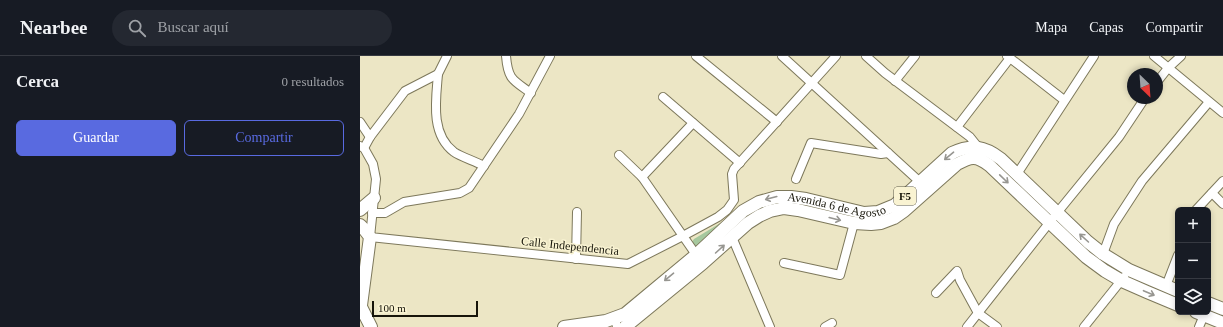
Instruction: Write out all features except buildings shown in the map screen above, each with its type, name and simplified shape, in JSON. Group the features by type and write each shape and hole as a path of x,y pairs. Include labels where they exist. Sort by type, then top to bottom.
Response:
{"highway":[{"path":"978,147 985,149 994,161 1053,218 1118,264 1175,290"},
{"name":"Avenida 6 de Agosto","path":"564,327 606,321 616,323 625,314 732,237 748,223 770,211 784,208 793,203 864,213 880,218 894,218 957,164 969,158 978,147"},
{"name":"Avenida 6 de Agosto","path":"625,327 700,259 743,211 759,202 777,197 854,223 871,224 895,205 952,153 960,149 978,147"},
{"path":"969,158 973,157 994,161 1017,174 1086,257 1122,281 1175,304"},
{"path":"360,210 374,198"},
{"path":"360,225 364,228 365,236 360,313 362,327"},
{"path":"1211,304 1223,309"},
{"path":"360,313 371,327"},
{"path":"1203,315 1223,323"}],"street":[{"path":"447,56 438,74 436,110 440,132 445,143 454,152 484,166"},
{"path":"506,56 508,73 514,81 531,93"},
{"path":"372,213 385,213 404,202 460,193 469,188 519,114 550,56"},
{"path":"696,56 776,122"},
{"path":"782,56 920,182"},
{"name":"Calle Independencia","path":"365,236 628,264 718,217 730,206 734,200 732,174 776,122 836,56"},
{"path":"866,56 885,74 970,137 978,147"},
{"path":"895,80 915,56"},
{"path":"1154,56 1223,113"},
{"path":"1163,74 1181,56"},
{"path":"957,127 1008,57 1064,100"},
{"path":"1017,174 1092,57"},
{"path":"365,236 372,213 376,180 374,164 362,147 405,91 438,74"},
{"path":"663,97 740,163"},
{"path":"1103,254 1114,224 1142,180 1209,102"},
{"path":"967,327 1119,137 1141,104"},
{"path":"360,122 370,137"},
{"path":"642,177 693,123"},
{"path":"796,179 811,143 881,154 888,153"},
{"path":"619,155 642,177 700,259"},
{"path":"1199,207 1223,182"},
{"path":"1212,193 1223,204"},
{"path":"360,200 374,198"},
{"path":"576,259 577,212"},
{"path":"784,263 840,275 854,223"},
{"path":"732,237 770,327"},
{"path":"1166,286 1175,263"},
{"path":"1084,327 1122,281 1129,270"},
{"path":"936,293 957,271 960,280 978,313 997,327"},
{"path":"1199,327 1200,315"},
{"path":"825,327 832,323"}],"green space":[{"path":"722,222 699,246 696,247 693,245 692,242 694,239"}]}
